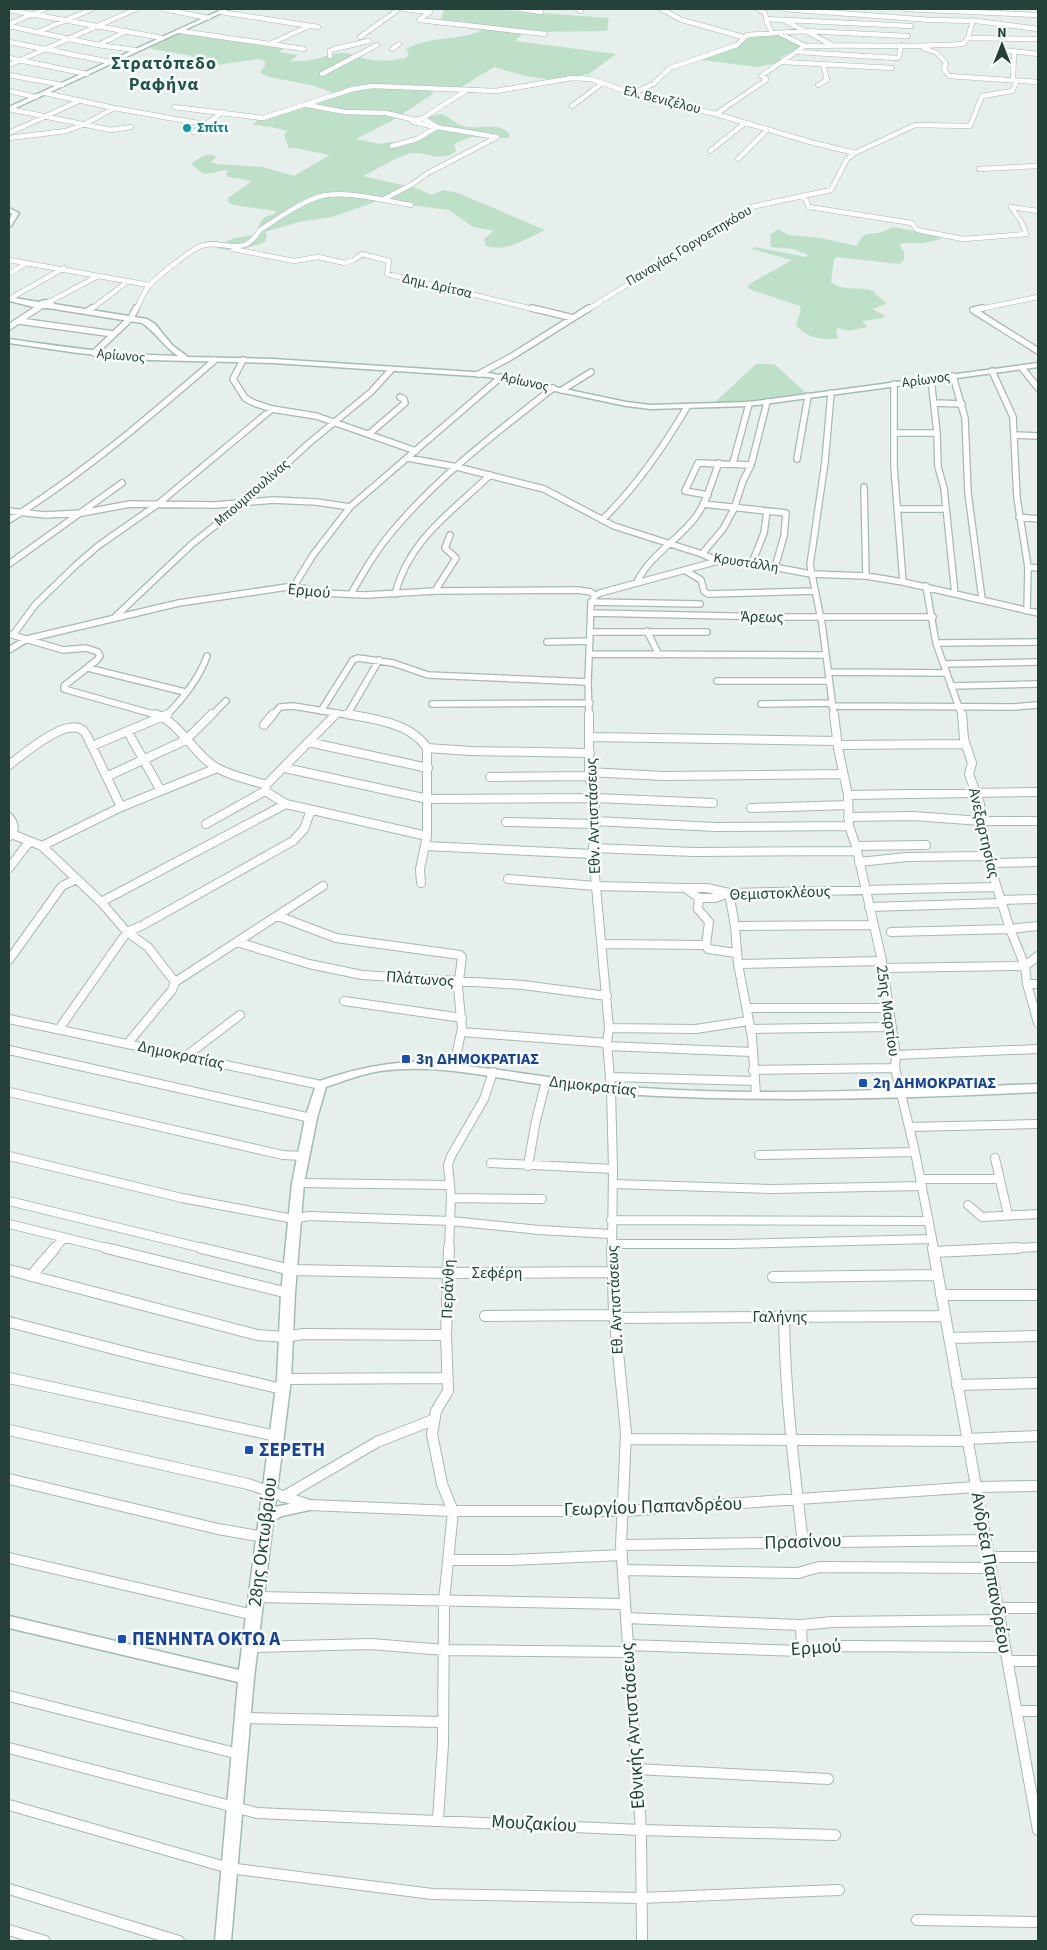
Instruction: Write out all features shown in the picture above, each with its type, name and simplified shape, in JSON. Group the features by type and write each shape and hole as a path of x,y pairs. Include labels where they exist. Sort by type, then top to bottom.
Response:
{"street":[{"path":"9,25 45,9"},
{"path":"38,32 92,9"},
{"path":"9,65 136,9"},
{"path":"164,9 208,18"},
{"path":"360,37 399,9"},
{"path":"404,9 430,12 419,20 545,34"},
{"path":"521,9 541,12"},
{"path":"661,9 682,20 743,37 805,31 908,36"},
{"path":"758,9 765,13 773,34"},
{"path":"784,9 922,20 973,20 1038,29"},
{"path":"849,9 855,17 850,23"},
{"path":"880,17 883,9"},
{"path":"906,9 1012,11 1038,15"},
{"path":"9,10 162,38"},
{"path":"9,109 224,10 318,27"},
{"path":"922,20 924,10"},
{"path":"953,20 957,10"},
{"path":"981,37 1006,26 1012,11"},
{"path":"766,19 911,26"},
{"path":"781,19 834,45"},
{"path":"907,45 912,19"},
{"path":"781,34 805,46 950,45 963,44 968,38 973,20"},
{"path":"9,25 98,45 135,50"},
{"path":"272,43 309,26"},
{"path":"180,31 304,49"},
{"path":"98,45 127,32"},
{"path":"634,93 653,84 670,68 737,45 743,37"},
{"path":"968,38 1038,40"},
{"path":"330,56 330,51 336,48 358,46 369,41"},
{"path":"9,42 110,62"},
{"path":"392,49 399,44"},
{"path":"875,57 878,45"},
{"path":"798,52 899,57 901,45"},
{"path":"916,45 937,53 946,63 944,69 949,76 1038,82"},
{"path":"950,45 972,47"},
{"path":"322,74 377,46"},
{"path":"716,114 766,80 766,78 761,76 764,73 784,62 805,46"},
{"path":"1002,50 1038,54"},
{"path":"1014,52 1013,78 1015,81"},
{"path":"818,85 827,80 825,64 829,54"},
{"path":"9,58 87,74"},
{"path":"784,62 892,68"},
{"path":"9,74 62,85"},
{"name":"Ελ. Βενιζέλου","path":"304,105 353,89 373,86 501,91 572,78 591,79 601,84 855,153"},
{"name":"Παναγίας Γοργοεπηκόου","path":"479,374 509,358 750,207 831,190 847,160 855,153 914,125 970,126 980,98 985,95 1012,91 1016,83 1015,81"},
{"path":"572,106 601,84"},
{"path":"174,107 263,118 304,105 345,112 386,113 415,120 423,118 467,90"},
{"path":"9,91 36,96"},
{"path":"45,93 204,126 225,128"},
{"path":"9,133 79,101"},
{"path":"9,138 66,131 85,124 114,108"},
{"path":"9,109 113,130 131,127"},
{"path":"194,132 223,112"},
{"path":"423,118 437,127"},
{"path":"382,200 411,185 428,173 497,137 423,126 413,122 415,120"},
{"path":"710,151 745,123"},
{"path":"392,146 417,139 437,127"},
{"path":"738,159 767,130"},
{"path":"9,133 24,136"},
{"path":"979,169 1038,166"},
{"path":"94,353 131,318 149,285 199,246 209,244 230,248 246,244 258,236 260,230 311,199 341,194 411,205"},
{"path":"804,196 809,207 911,222 917,230 963,239 1026,234 1011,207 1038,211"},
{"path":"9,210 16,213 9,225"},
{"name":"Δημ. Δρίτσα","path":"230,248 294,261 318,257 345,263 354,260 362,254 389,261 387,274 572,318"},
{"path":"9,260 64,268 149,285"},
{"path":"9,274 27,263"},
{"path":"9,299 64,268"},
{"path":"50,304 98,276"},
{"path":"88,310 128,282"},
{"path":"1038,297 973,309 1038,351"},
{"path":"9,299 131,318 152,326 166,344 188,360"},
{"path":"9,327 39,305"},
{"path":"19,321 114,334"},
{"name":"Αρίωνος","path":"9,341 94,353 188,360 243,360 479,374 639,406 687,407 749,404 1038,365"},
{"path":"9,520 57,490 157,411 216,360"},
{"path":"243,360 233,376 240,391 249,401 272,409 316,416 416,451"},
{"path":"1022,368 1038,386"},
{"name":"Μπουμπουλίνας","path":"114,617 192,544 246,501 333,423 371,392 391,370"},
{"path":"562,390 591,372"},
{"path":"992,372 1013,417 1019,517 1028,567 1027,611"},
{"path":"953,376 965,418 968,493 982,599"},
{"path":"294,586 313,554 350,508 501,377"},
{"path":"931,379 937,433 938,466 944,488 955,594"},
{"path":"894,384 894,433 903,582"},
{"path":"351,594 394,527 457,467 553,388"},
{"name":"25ης Μαρτίου","path":"831,393 825,462 810,565 811,574 820,617 832,705 848,795 849,826 866,890 882,965 896,1055 895,1068 915,1152 945,1316"},
{"path":"797,459 808,396"},
{"path":"369,434 405,402 404,399 400,398"},
{"path":"702,554 723,529 734,508 743,481 751,465 767,402"},
{"path":"934,403 962,404"},
{"path":"733,463 749,404"},
{"path":"602,520 636,486 666,443 687,407"},
{"path":"272,409 158,504 98,546 76,565 35,605 11,635 63,650 86,648 95,650 100,656 63,687 68,691 165,717 186,740 217,768 266,788 286,804 427,836"},
{"path":"894,433 937,433"},
{"path":"1015,435 1038,436"},
{"name":"Κρυστάλλη","path":"408,458 457,467 554,493 619,528 702,554 718,561 752,562 811,574 866,576 903,582 1038,613"},
{"path":"708,495 687,492 685,490 698,463 751,465"},
{"path":"637,582 640,575 696,518 708,495 713,475 719,463"},
{"path":"395,594 397,583 433,527 490,475"},
{"path":"9,564 122,483"},
{"path":"864,487 863,511 866,540 866,576"},
{"path":"9,511 45,515 82,513 130,504 215,505 246,501 302,501 350,508"},
{"path":"703,504 783,512 787,514 784,536 775,567"},
{"path":"898,509 946,510"},
{"path":"752,562 764,533 768,511"},
{"path":"1019,517 1038,519"},
{"path":"435,591 456,558 445,548 450,535"},
{"path":"593,599 637,582 686,571 718,561"},
{"path":"1028,567 1038,568"},
{"path":"686,571 701,580 704,591 708,594 814,591"},
{"name":"Ερμού","path":"9,650 27,640 114,617 226,595 294,586 322,593 351,594 395,594 435,591 577,590 591,592 593,599 700,604"},
{"name":"Ανεξαρτησίας","path":"926,586 933,616 936,643 950,686 963,717 962,732 972,763 969,774 980,804 988,859 1010,929 1025,966 1027,984 1038,1023"},
{"name":"Εθν. Αντιστάσεως","path":"593,599 588,682 590,703 589,774 595,798 593,851 607,996 609,1028 607,1045 611,1083"},
{"name":"Άρεως","path":"591,613 820,617 933,616"},
{"path":"591,632 707,632"},
{"path":"647,632 659,655"},
{"path":"547,642 590,641"},
{"path":"936,643 1038,642"},
{"path":"590,654 826,655"},
{"path":"92,746 165,717 179,703 184,692 202,671 207,656"},
{"path":"321,711 352,661 358,658 379,660 428,674 588,682"},
{"path":"347,715 379,660"},
{"path":"944,664 1038,662"},
{"path":"88,668 184,692"},
{"path":"828,672 947,673"},
{"path":"717,681 829,681"},
{"path":"950,686 1038,684"},
{"path":"108,776 186,740 226,701"},
{"path":"432,704 590,703"},
{"path":"761,704 960,707 1038,705"},
{"path":"264,724 283,706 293,706 381,722 413,733 421,739 427,748 428,768 427,836 420,869 421,883"},
{"path":"206,824 266,788 336,714"},
{"path":"9,765 41,741 65,728 75,727 83,729 108,776 121,807"},
{"path":"128,732 161,791"},
{"path":"590,737 965,744"},
{"path":"308,742 428,768"},
{"path":"427,748 488,752 590,753"},
{"path":"42,846 121,807 217,768"},
{"path":"285,768 428,799 595,798 713,802"},
{"path":"490,777 589,774 663,776 844,774"},
{"path":"848,795 1038,792"},
{"path":"100,902 286,804"},
{"path":"751,808 848,806"},
{"path":"59,1029 127,932 144,926 293,842 304,829 311,810"},
{"path":"848,817 913,816 981,820 1038,820"},
{"path":"9,817 14,822 10,835 42,846 100,902 127,932 148,947 175,982"},
{"path":"506,822 716,826 849,826"},
{"path":"9,868 29,842"},
{"path":"425,846 694,852 856,849 926,845"},
{"path":"859,862 907,857 1038,862"},
{"path":"9,960 62,886 77,879"},
{"path":"508,879 596,886 707,888 729,893 735,926 736,953 747,1008 756,1094"},
{"path":"128,1044 172,990 175,982 323,886"},
{"name":"Θεμιστοκλέους","path":"699,898 715,898 729,893 996,887"},
{"path":"684,888 699,898 697,906 699,912 709,922 706,945"},
{"path":"869,907 1001,902 1038,898"},
{"path":"278,916 336,938 450,952 461,956 458,988 462,1032 454,1066"},
{"path":"735,926 874,925"},
{"path":"891,932 1010,929 1038,926"},
{"name":"Πλάτωνος","path":"237,942 308,964 362,975 523,985 607,996"},
{"path":"602,944 706,945 712,951 736,953"},
{"path":"738,964 1025,966 1038,955"},
{"path":"1021,956 1038,955"},
{"path":"1027,984 1038,984"},
{"path":"344,1001 462,1018"},
{"path":"747,1008 888,1008"},
{"path":"186,1056 240,1015"},
{"name":"Δημοκρατίας","path":"9,1019 321,1085 343,1076 377,1067 405,1064 454,1066 546,1081 611,1083 672,1093 756,1094 1038,1088"},
{"path":"609,1028 675,1031 749,1025 892,1027"},
{"path":"462,1032 607,1045 752,1052"},
{"path":"9,1050 311,1118"},
{"path":"896,1055 1038,1050"},
{"path":"753,1070 895,1068"},
{"name":"Περάνθη","path":"433,1420 446,1396 448,1378 446,1335 451,1221 449,1161 484,1099 493,1072"},
{"path":"528,1166 535,1125 546,1081"},
{"path":"611,1083 754,1081"},
{"name":"Εθ. Αντιστάσεως","path":"611,1083 613,1272 626,1439 624,1511"},
{"name":"28ης Οκτωβρίου","path":"223,1941 246,1678 266,1518 276,1494 276,1436 283,1384 288,1293 298,1182 311,1118 321,1085"},
{"path":"9,1092 283,1155 303,1156"},
{"path":"909,1127 1038,1124"},
{"path":"759,1155 915,1152"},
{"path":"9,1156 182,1198 294,1219 309,1216 451,1221 612,1239 730,1244 932,1239"},
{"path":"995,1158 1008,1216"},
{"path":"491,1163 613,1169"},
{"path":"613,1184 772,1189 1000,1179"},
{"path":"298,1182 450,1184"},
{"path":"451,1198 542,1199"},
{"name":"Σεφέρη","path":"9,1200 291,1270 448,1273 613,1272"},
{"path":"968,1205 982,1217 1038,1214"},
{"path":"612,1220 928,1221"},
{"path":"9,1224 288,1293"},
{"path":"31,1276 64,1238"},
{"path":"934,1252 1038,1247"},
{"path":"9,1270 257,1335 285,1337 303,1334 446,1335"},
{"path":"773,1277 938,1275"},
{"path":"941,1295 1038,1295"},
{"name":"Γαλήνης","path":"484,1316 945,1316"},
{"name":"Ανδρέα Παπανδρέου","path":"945,1316 1038,1825"},
{"path":"784,1317 785,1376 790,1439 804,1543"},
{"path":"9,1322 145,1357 283,1384 448,1378"},
{"path":"949,1338 1038,1336"},
{"path":"9,1378 172,1415 276,1436"},
{"path":"957,1385 1038,1382"},
{"path":"276,1494 377,1442 433,1420 434,1451 442,1484 453,1511 444,1601 443,1722 438,1820"},
{"name":"Γεωργίου Παπανδρέου","path":"9,1430 248,1484 309,1504 453,1511 624,1511 976,1487 1038,1486"},
{"path":"626,1439 967,1440 1038,1436"},
{"path":"9,1479 264,1537"},
{"path":"266,1518 278,1511 309,1504"},
{"name":"Εθνικής Αντιστάσεως","path":"624,1511 623,1570 641,1830 640,1898 642,1941"},
{"name":"Πρασίνου","path":"448,1560 511,1560 622,1550 867,1540 986,1540"},
{"path":"989,1557 1038,1557"},
{"path":"9,1558 254,1615"},
{"path":"623,1570 798,1573 818,1567 991,1568"},
{"path":"256,1597 625,1604"},
{"path":"998,1608 1038,1608"},
{"path":"626,1618 801,1625 832,1622 1000,1620"},
{"path":"9,1622 246,1678"},
{"path":"801,1625 802,1652"},
{"name":"Ερμού","path":"250,1647 331,1643 425,1647 444,1650 628,1648 802,1652 841,1646 1005,1647"},
{"path":"1008,1661 1038,1661"},
{"path":"9,1696 239,1754"},
{"path":"1017,1711 1038,1711"},
{"path":"242,1718 443,1722"},
{"name":"Μουζακίου","path":"9,1748 257,1813 641,1830 835,1835"},
{"path":"636,1769 828,1779"},
{"path":"9,1805 230,1868 432,1894 640,1898 838,1890"},
{"path":"9,1889 179,1941"},
{"path":"917,1920 1038,1922"},
{"path":"9,1930 45,1941"}],"green space":[{"path":"444,9 486,9 609,18 607,31 527,32 468,25 468,22 441,20"},
{"path":"486,28 524,32 515,41 616,54 589,74 553,80 525,76 494,67 458,89 432,88 433,94 393,120 356,139 380,144 389,142 408,144 438,129 423,122 430,116 442,114 463,126 501,128 510,135 508,138 471,137 454,144 456,151 440,157 418,153 408,154 363,176 416,188 431,195 443,190 458,193 545,230 524,241 509,246 486,246 484,239 494,231 473,227 449,210 378,201 332,217 299,222 265,232 267,236 265,242 254,246 236,250 217,248 217,246 234,238 254,235 262,220 276,211 233,205 228,202 228,198 252,181 228,177 226,174 228,171 224,170 203,174 191,164 203,156 213,155 216,157 211,162 217,164 263,167 294,176 330,155 289,148 284,135 288,131 253,125 257,120 338,95 315,86 269,77 260,73 265,65 265,61 260,59 216,65 188,55 151,49 151,46 181,32 285,47 279,52 298,55 290,61 309,60 343,53 379,61 406,58 409,54 406,49 416,44 468,35"},
{"path":"779,35 802,46 780,58 783,62 758,67 701,60 737,47 752,36"},
{"path":"893,227 940,236 941,239 924,243 902,243 900,246 904,252 904,260 899,264 836,257 831,282 841,287 874,291 875,294 886,302 886,304 872,309 884,315 884,318 862,321 868,327 848,331 838,328 836,331 838,338 821,339 804,332 796,324 801,310 800,306 749,289 748,286 751,283 792,260 752,249 754,247 806,257 808,255 793,249 771,247 770,235 778,229 789,235 820,238 857,246 864,235 883,232"},
{"path":"756,364 774,364 806,393 759,401 713,404"}],"place":[{"name":"Σπίτι","path":"187,128"},
{"name":"3η ΔΗΜΟΚΡΑΤΙΑΣ","path":"406,1059"},
{"name":"2η ΔΗΜΟΚΡΑΤΙΑΣ","path":"863,1083"},
{"name":"ΣΕΡΕΤΗ","path":"249,1450"},
{"name":"ΠΕΝΗΝΤΑ ΟΚΤΩ Α","path":"122,1639"}],"district":[{"name":"Στρατόπεδο Ραφήνα","path":"164,73"}]}
